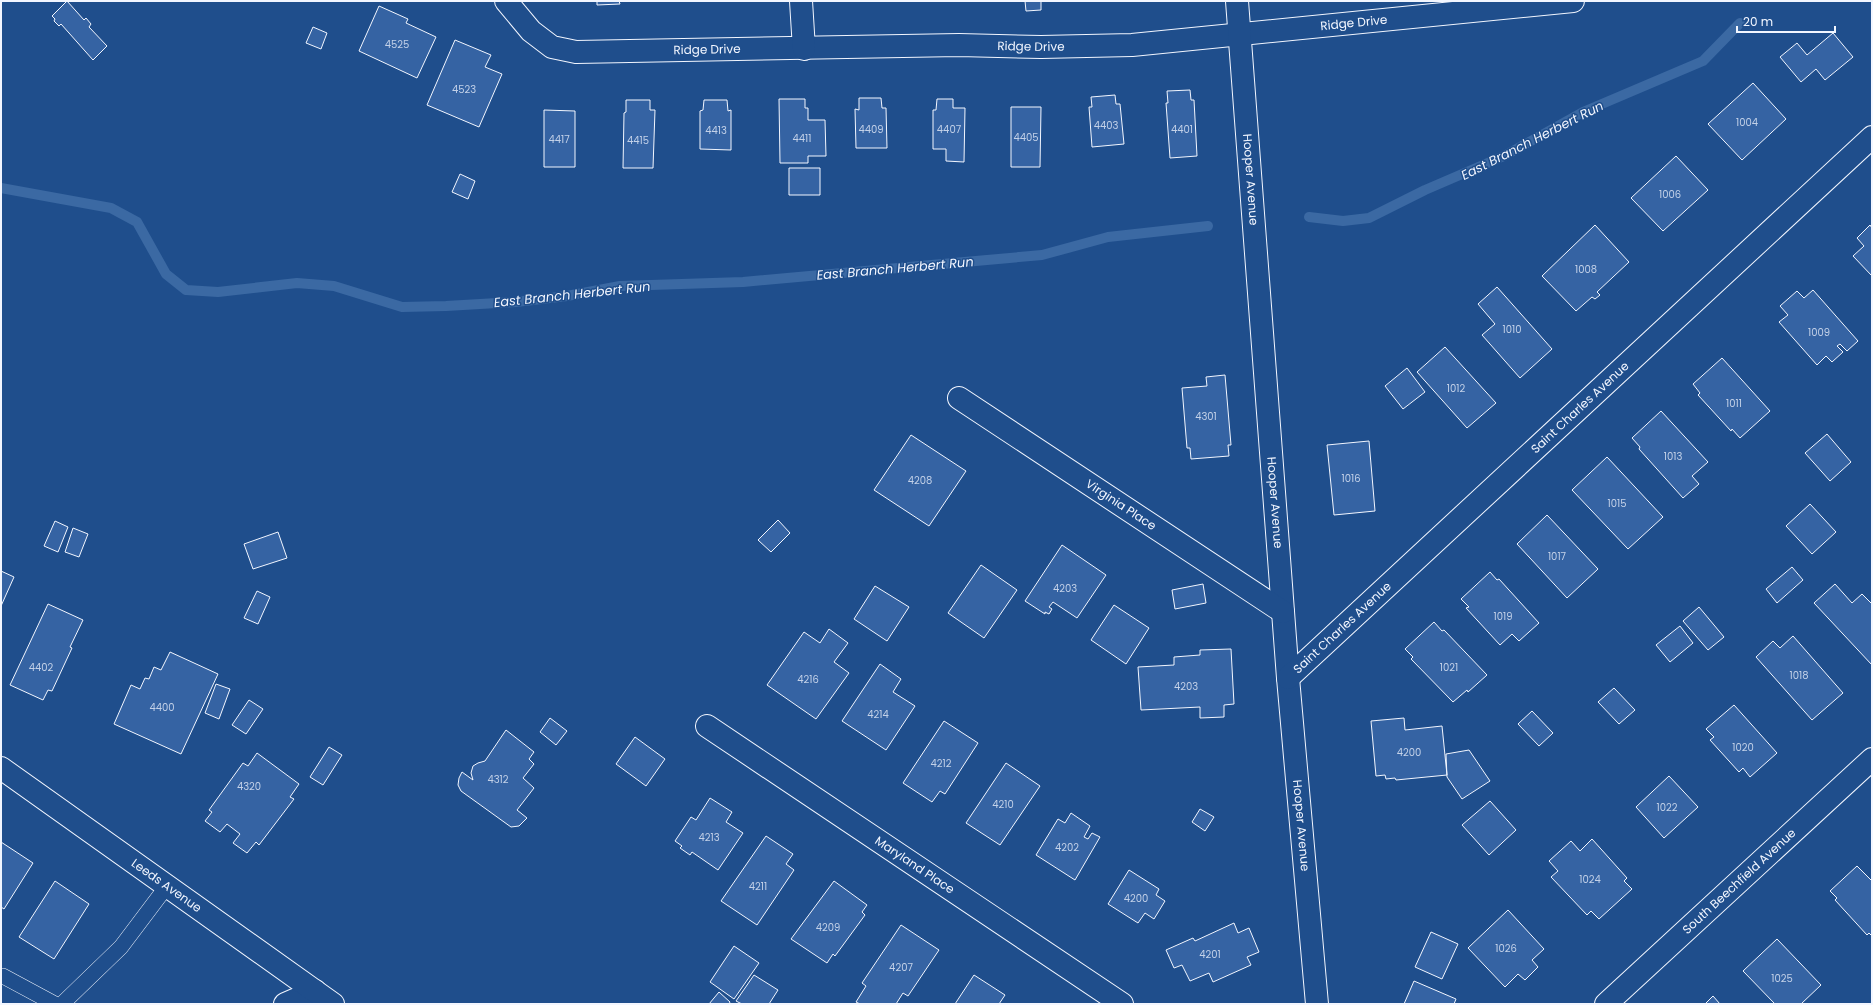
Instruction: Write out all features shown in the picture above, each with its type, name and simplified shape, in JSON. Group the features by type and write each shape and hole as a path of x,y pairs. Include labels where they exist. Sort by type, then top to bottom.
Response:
{"street":[{"name":"Ridge Drive","path":"506,1 531,31 552,47 576,52 959,45 1041,47 1132,45 1573,1"},
{"path":"800,1 804,49"},
{"name":"Hooper Avenue","path":"1237,1 1288,678 1318,1004"},
{"name":"Saint Charles Avenue","path":"1288,678 1872,137"},
{"name":"Virginia Place","path":"959,398 1283,612"},
{"name":"Maryland Place","path":"707,726 1122,1004"},
{"name":"South Beechfield Avenue","path":"1606,1004 1872,759"},
{"name":"Leeds Avenue","path":"1,768 332,1004"},
{"path":"285,1004 315,991"}],"lane":[{"path":"62,1004 121,946 167,886"},
{"path":"3,976 55,1004"}],"building":[{"path":"67,1 84,20 86,18 91,24 89,27 107,46 93,60 61,24 59,26 54,21 55,19 52,16"},
{"path":"597,1 619,1 620,4 597,5"},
{"path":"1025,1 1041,1 1041,10 1026,11"},
{"path":"379,6 408,19 406,23 436,37 417,78 359,51"},
{"path":"313,27 327,33 321,49 306,43"},
{"path":"1833,33 1853,57 1825,80 1816,69 1801,82 1780,57 1797,43 1807,55"},
{"path":"455,40 491,55 485,67 502,74 479,127 427,105"},
{"path":"1753,83 1786,119 1742,160 1708,124"},
{"path":"1190,90 1191,100 1194,100 1197,156 1170,158 1166,103 1168,103 1167,91"},
{"path":"1115,95 1116,104 1120,104 1124,144 1092,147 1089,107 1092,107 1091,97"},
{"path":"859,98 881,98 882,108 886,108 887,148 856,148 855,109 859,110"},
{"path":"779,99 805,99 805,108 808,108 808,120 825,120 826,156 808,156 808,163 780,163"},
{"path":"937,99 953,99 953,108 965,108 964,162 946,161 946,149 933,149 933,110 936,110"},
{"path":"626,100 650,100 650,110 655,110 653,168 623,168 624,113 626,112"},
{"path":"704,100 727,100 728,111 731,110 731,150 700,149 700,111 703,110"},
{"path":"1011,107 1041,107 1040,167 1011,167"},
{"path":"544,110 575,111 575,167 544,167"},
{"path":"1676,156 1708,190 1663,231 1631,198"},
{"path":"789,168 820,168 820,195 789,195"},
{"path":"460,174 475,181 468,199 452,192"},
{"path":"1595,225 1629,262 1597,292 1600,295 1595,299 1592,297 1576,311 1542,276"},
{"path":"1870,225 1872,228 1872,276 1853,256 1864,246 1857,238"},
{"path":"1497,287 1552,349 1520,378 1482,335 1495,324 1478,304"},
{"path":"1813,290 1858,341 1847,351 1840,344 1837,346 1843,352 1832,362 1826,356 1817,365 1779,322 1788,315 1780,306 1797,291 1804,298"},
{"path":"1445,347 1496,403 1467,428 1417,372"},
{"path":"1722,358 1770,411 1740,438 1732,429 1731,431 1698,395 1700,393 1693,384"},
{"path":"1407,368 1425,392 1403,409 1385,386"},
{"path":"1225,375 1231,445 1228,445 1229,456 1191,459 1190,448 1187,448 1182,388 1207,386 1206,377"},
{"path":"1661,411 1708,462 1692,476 1699,484 1683,498 1639,449 1640,447 1632,438"},
{"path":"1827,434 1851,462 1830,481 1805,453"},
{"path":"911,435 966,471 929,526 874,490"},
{"path":"1369,441 1375,511 1334,515 1327,445"},
{"path":"1607,457 1663,517 1628,549 1572,490"},
{"path":"1810,504 1836,532 1812,554 1786,526"},
{"path":"1547,515 1598,569 1567,598 1517,544"},
{"path":"778,520 790,533 771,552 758,540"},
{"path":"55,521 68,527 58,552 44,546"},
{"path":"73,528 88,534 79,557 65,552"},
{"path":"278,532 287,558 253,569 244,544"},
{"path":"1062,545 1106,575 1077,618 1053,602 1049,607 1052,609 1049,614 1045,612 1045,614 1025,601"},
{"path":"981,565 1017,590 984,638 948,613"},
{"path":"1792,567 1803,580 1777,603 1766,589"},
{"path":"1,571 14,577 1,606"},
{"path":"1490,572 1497,580 1499,579 1539,623 1519,641 1512,634 1500,645 1466,608 1469,607 1461,599"},
{"path":"1203,584 1206,603 1175,609 1172,590"},
{"path":"1835,584 1852,603 1862,594 1872,604 1872,665 1814,603"},
{"path":"875,586 909,607 887,641 854,619"},
{"path":"257,591 270,597 258,624 244,618"},
{"path":"48,604 83,620 52,691 48,690 43,700 10,685"},
{"path":"1114,605 1149,628 1126,664 1091,640"},
{"path":"1699,607 1724,637 1708,650 1683,621"},
{"path":"1434,622 1442,631 1444,630 1487,675 1468,692 1467,690 1453,702 1411,659 1413,657 1405,649"},
{"path":"1680,626 1693,643 1670,662 1656,645"},
{"path":"829,629 848,643 834,662 849,673 816,719 767,685 804,632 820,643"},
{"path":"1793,636 1843,693 1812,720 1756,657 1773,641 1780,648"},
{"path":"1231,649 1234,704 1224,705 1224,717 1200,718 1200,707 1141,710 1138,667 1174,665 1174,657 1200,655 1200,650"},
{"path":"170,652 218,674 181,754 114,724 131,685 140,689 145,678 149,679 154,667 161,670"},
{"path":"880,664 901,679 893,692 915,706 886,750 842,721"},
{"path":"216,684 230,689 219,719 205,713"},
{"path":"1614,688 1635,710 1619,724 1598,702"},
{"path":"249,700 263,709 246,734 232,725"},
{"path":"1734,705 1777,753 1750,777 1743,768 1739,772 1710,740 1714,737 1706,729"},
{"path":"1532,711 1553,733 1539,746 1518,724"},
{"path":"550,718 567,731 556,745 540,732"},
{"path":"1404,718 1405,730 1442,726 1447,775 1396,780 1395,778 1386,779 1385,775 1376,776 1371,721"},
{"path":"944,721 978,743 945,794 940,791 932,802 903,783"},
{"path":"506,730 534,752 529,759 534,764 523,778 534,788 517,810 527,818 519,826 511,827 461,791 458,785 462,772 473,780 471,773 473,766 485,761"},
{"path":"635,737 665,759 646,786 616,764"},
{"path":"329,747 342,755 323,785 310,777"},
{"path":"1469,750 1490,781 1462,799 1447,777 1446,754"},
{"path":"257,753 299,784 290,797 294,799 259,845 256,842 247,853 233,843 240,834 227,824 220,832 205,821 212,812 209,810 243,763 248,766"},
{"path":"1006,763 1040,786 1000,845 966,823"},
{"path":"1669,776 1698,807 1664,838 1636,807"},
{"path":"710,798 732,812 726,822 743,833 718,870 692,852 690,855 680,848 682,846 675,841 691,817 696,820"},
{"path":"1490,801 1516,830 1489,855 1462,825"},
{"path":"1200,809 1214,817 1205,831 1192,822"},
{"path":"1071,813 1090,826 1084,837 1088,839 1092,833 1100,837 1075,880 1036,855 1058,819 1065,823"},
{"path":"766,836 793,854 786,864 794,870 757,925 721,901"},
{"path":"1592,839 1627,878 1624,881 1632,889 1599,919 1591,911 1587,915 1551,877 1558,871 1549,861 1571,841 1580,851"},
{"path":"1,842 33,863 4,909 1,907"},
{"path":"1857,866 1872,881 1872,936 1869,933 1867,935 1835,900 1837,898 1830,891"},
{"path":"1129,870 1159,889 1156,895 1165,901 1154,919 1145,913 1138,923 1108,904"},
{"path":"55,881 89,904 54,959 19,937"},
{"path":"834,881 867,905 862,912 865,915 835,956 833,954 827,963 791,939"},
{"path":"1508,910 1544,949 1532,960 1538,967 1525,980 1518,974 1505,987 1468,948"},
{"path":"1234,923 1238,933 1249,928 1259,952 1247,957 1251,965 1213,982 1209,973 1190,981 1182,965 1174,968 1166,950 1193,938 1195,941"},
{"path":"901,925 939,950 908,996 903,993 896,1004 860,1004 856,1002 866,986 862,983"},
{"path":"1431,932 1458,944 1442,979 1415,967"},
{"path":"1777,939 1821,985 1801,1004 1775,1004 1743,971"},
{"path":"734,946 759,963 734,999 710,982"},
{"path":"754,975 778,990 769,1004 742,1004 736,1001"},
{"path":"974,975 1005,995 999,1004 955,1004"},
{"path":"1414,981 1456,999 1454,1004 1404,1004"},
{"path":"719,992 730,1002 729,1004 709,1004"},
{"path":"1713,996 1720,1004 1705,1004"}],"waterway":[{"name":"East Branch Herbert Run","path":"1309,217 1343,221 1369,218 1425,190 1504,156 1583,112 1703,61 1740,23"},
{"name":"East Branch Herbert Run","path":"1,188 111,208 137,222 166,274 186,290 218,292 297,283 334,286 402,307 516,302 567,296 620,286 743,282 1042,255 1108,237 1208,226"}]}
